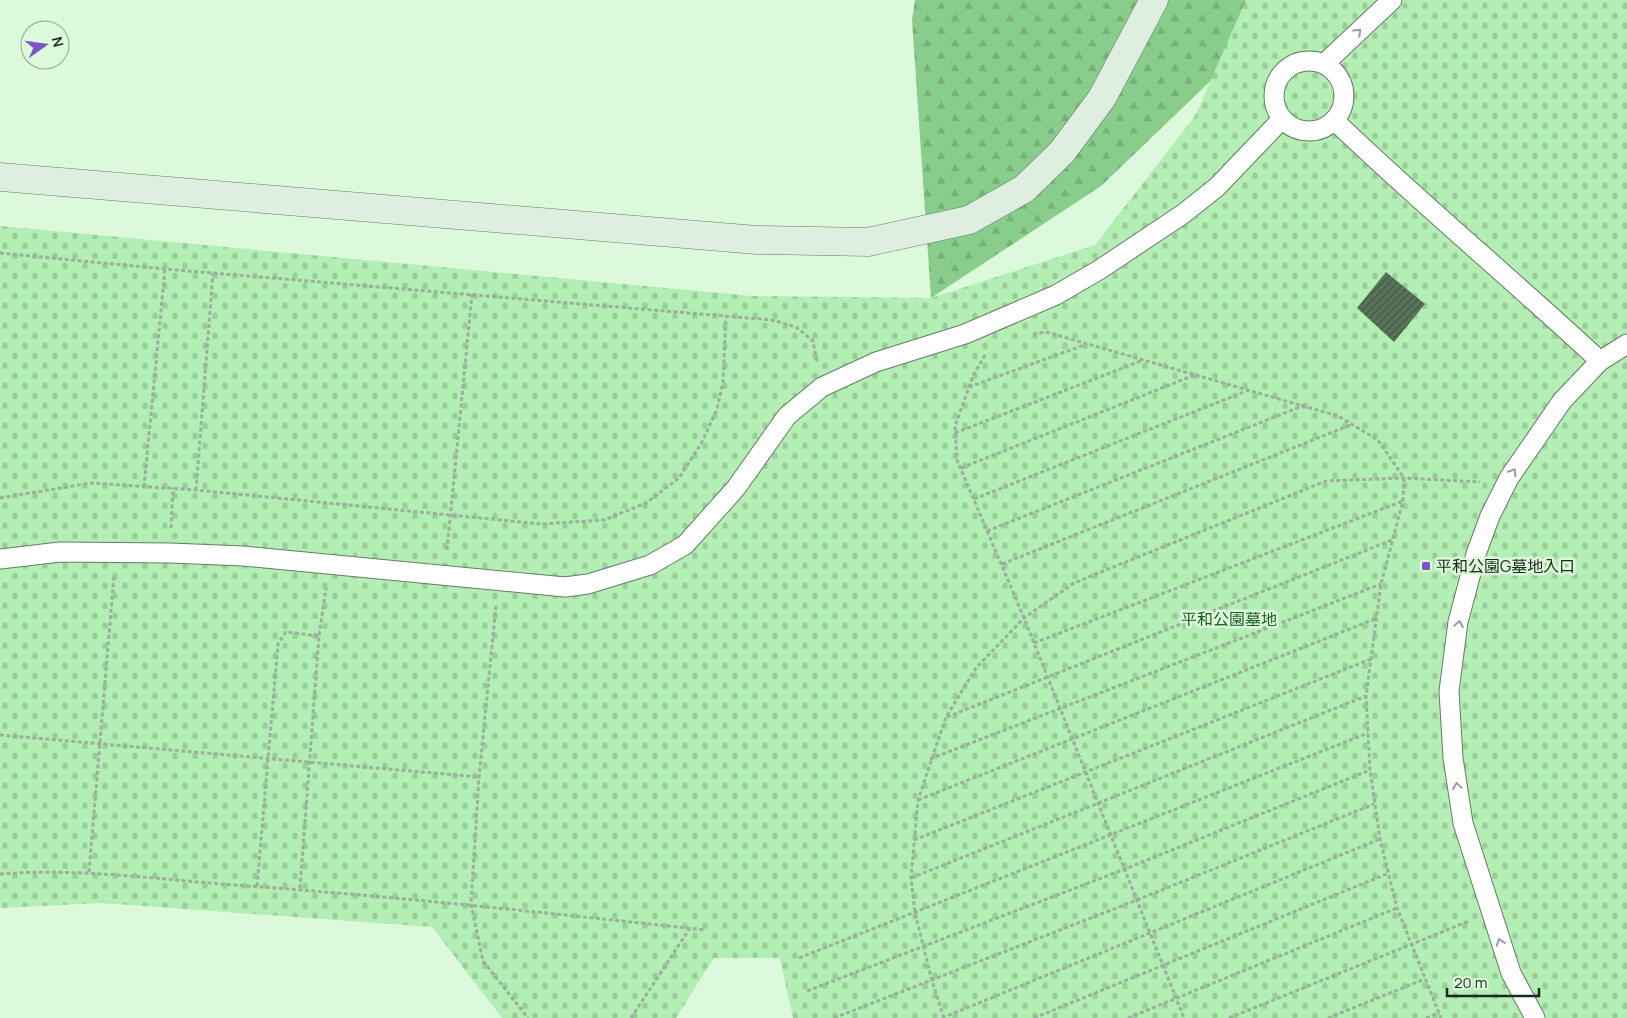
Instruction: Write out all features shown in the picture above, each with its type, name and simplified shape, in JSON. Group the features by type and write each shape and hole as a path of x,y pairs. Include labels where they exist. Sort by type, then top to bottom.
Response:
{"street":[{"path":"0,177 757,240 868,242 969,220 1024,189 1062,152 1102,98 1154,0"}],"lane":[{"path":"1324,64 1392,0"},
{"path":"1313,60 1333,70 1344,89 1340,111 1334,120 1324,127 1313,131 1290,126 1282,119 1275,108 1275,84 1290,65 1301,61 1313,60"},
{"path":"0,559 60,552 170,552 243,556 446,574 565,587 588,584 650,565 685,545 736,488 787,416 822,387 876,362 965,334 1056,294 1099,270 1183,214 1217,187 1282,119"},
{"path":"1334,120 1392,176 1531,297 1600,361"},
{"path":"1535,1018 1511,973 1463,823 1453,758 1449,691 1458,622 1476,554 1504,488 1538,433 1562,401 1600,361 1627,344"}],"path":[{"path":"0,253 166,270 772,320 796,327 813,341 822,387"},
{"path":"144,487 166,270"},
{"path":"196,490 213,273"},
{"path":"446,574 450,514 472,294"},
{"path":"0,498 91,483 196,490 541,524 604,520 646,503 678,478 702,442 716,409 723,382 726,316"},
{"path":"1028,334 1046,332 1305,405 1354,424 1378,440 1404,478 1403,501 1381,584 1366,696 1370,770 1380,839 1398,908 1442,1018"},
{"path":"969,387 1087,344"},
{"path":"992,350 984,355 969,387 955,426 957,460 1048,675 1184,1018"},
{"path":"955,433 1142,360"},
{"path":"961,468 1197,374"},
{"path":"974,499 1250,390"},
{"path":"987,531 1305,405"},
{"path":"1002,564 1354,424"},
{"path":"1380,839 943,1018 922,947 915,913 911,878 918,800 930,759 946,717 976,668 1024,618 1074,583 1326,481 1404,478 1462,480 1487,483 1504,488"},
{"path":"170,552 173,488"},
{"path":"1034,643 1403,501"},
{"path":"946,717 1393,540"},
{"path":"89,872 116,552"},
{"path":"300,888 320,636 329,565"},
{"path":"498,581 480,776 471,904 483,961 528,1018"},
{"path":"930,759 1381,584"},
{"path":"918,800 1375,619"},
{"path":"256,886 278,644 286,632 320,636"},
{"path":"914,840 1371,659"},
{"path":"911,878 1366,696"},
{"path":"799,958 1112,836 1368,733"},
{"path":"0,735 480,776"},
{"path":"807,991 1125,869 1370,770"},
{"path":"834,1018 932,982 1374,804"},
{"path":"0,874 89,872 300,888 471,904 705,930"},
{"path":"1034,1018 1389,873"},
{"path":"1128,1018 1398,908"},
{"path":"1229,1018 1471,920"},
{"path":"631,1018 690,928"},
{"path":"1328,1018 1425,979"},
{"path":"1426,1018 1439,1013"}],"green space":[{"path":"915,0 1295,0 1101,186 931,298 912,20"},
{"name":"平和公園墓地","path":"1246,0 1627,0 1627,1018 793,1018 780,958 714,958 676,1018 502,1018 432,927 102,903 0,908 0,226 752,296 931,298 1095,245 1195,116"}],"building":[{"path":"1386,272 1425,304 1394,342 1357,308"}],"place":[{"name":"平和公園G墓地入口","path":"1426,566"}]}
